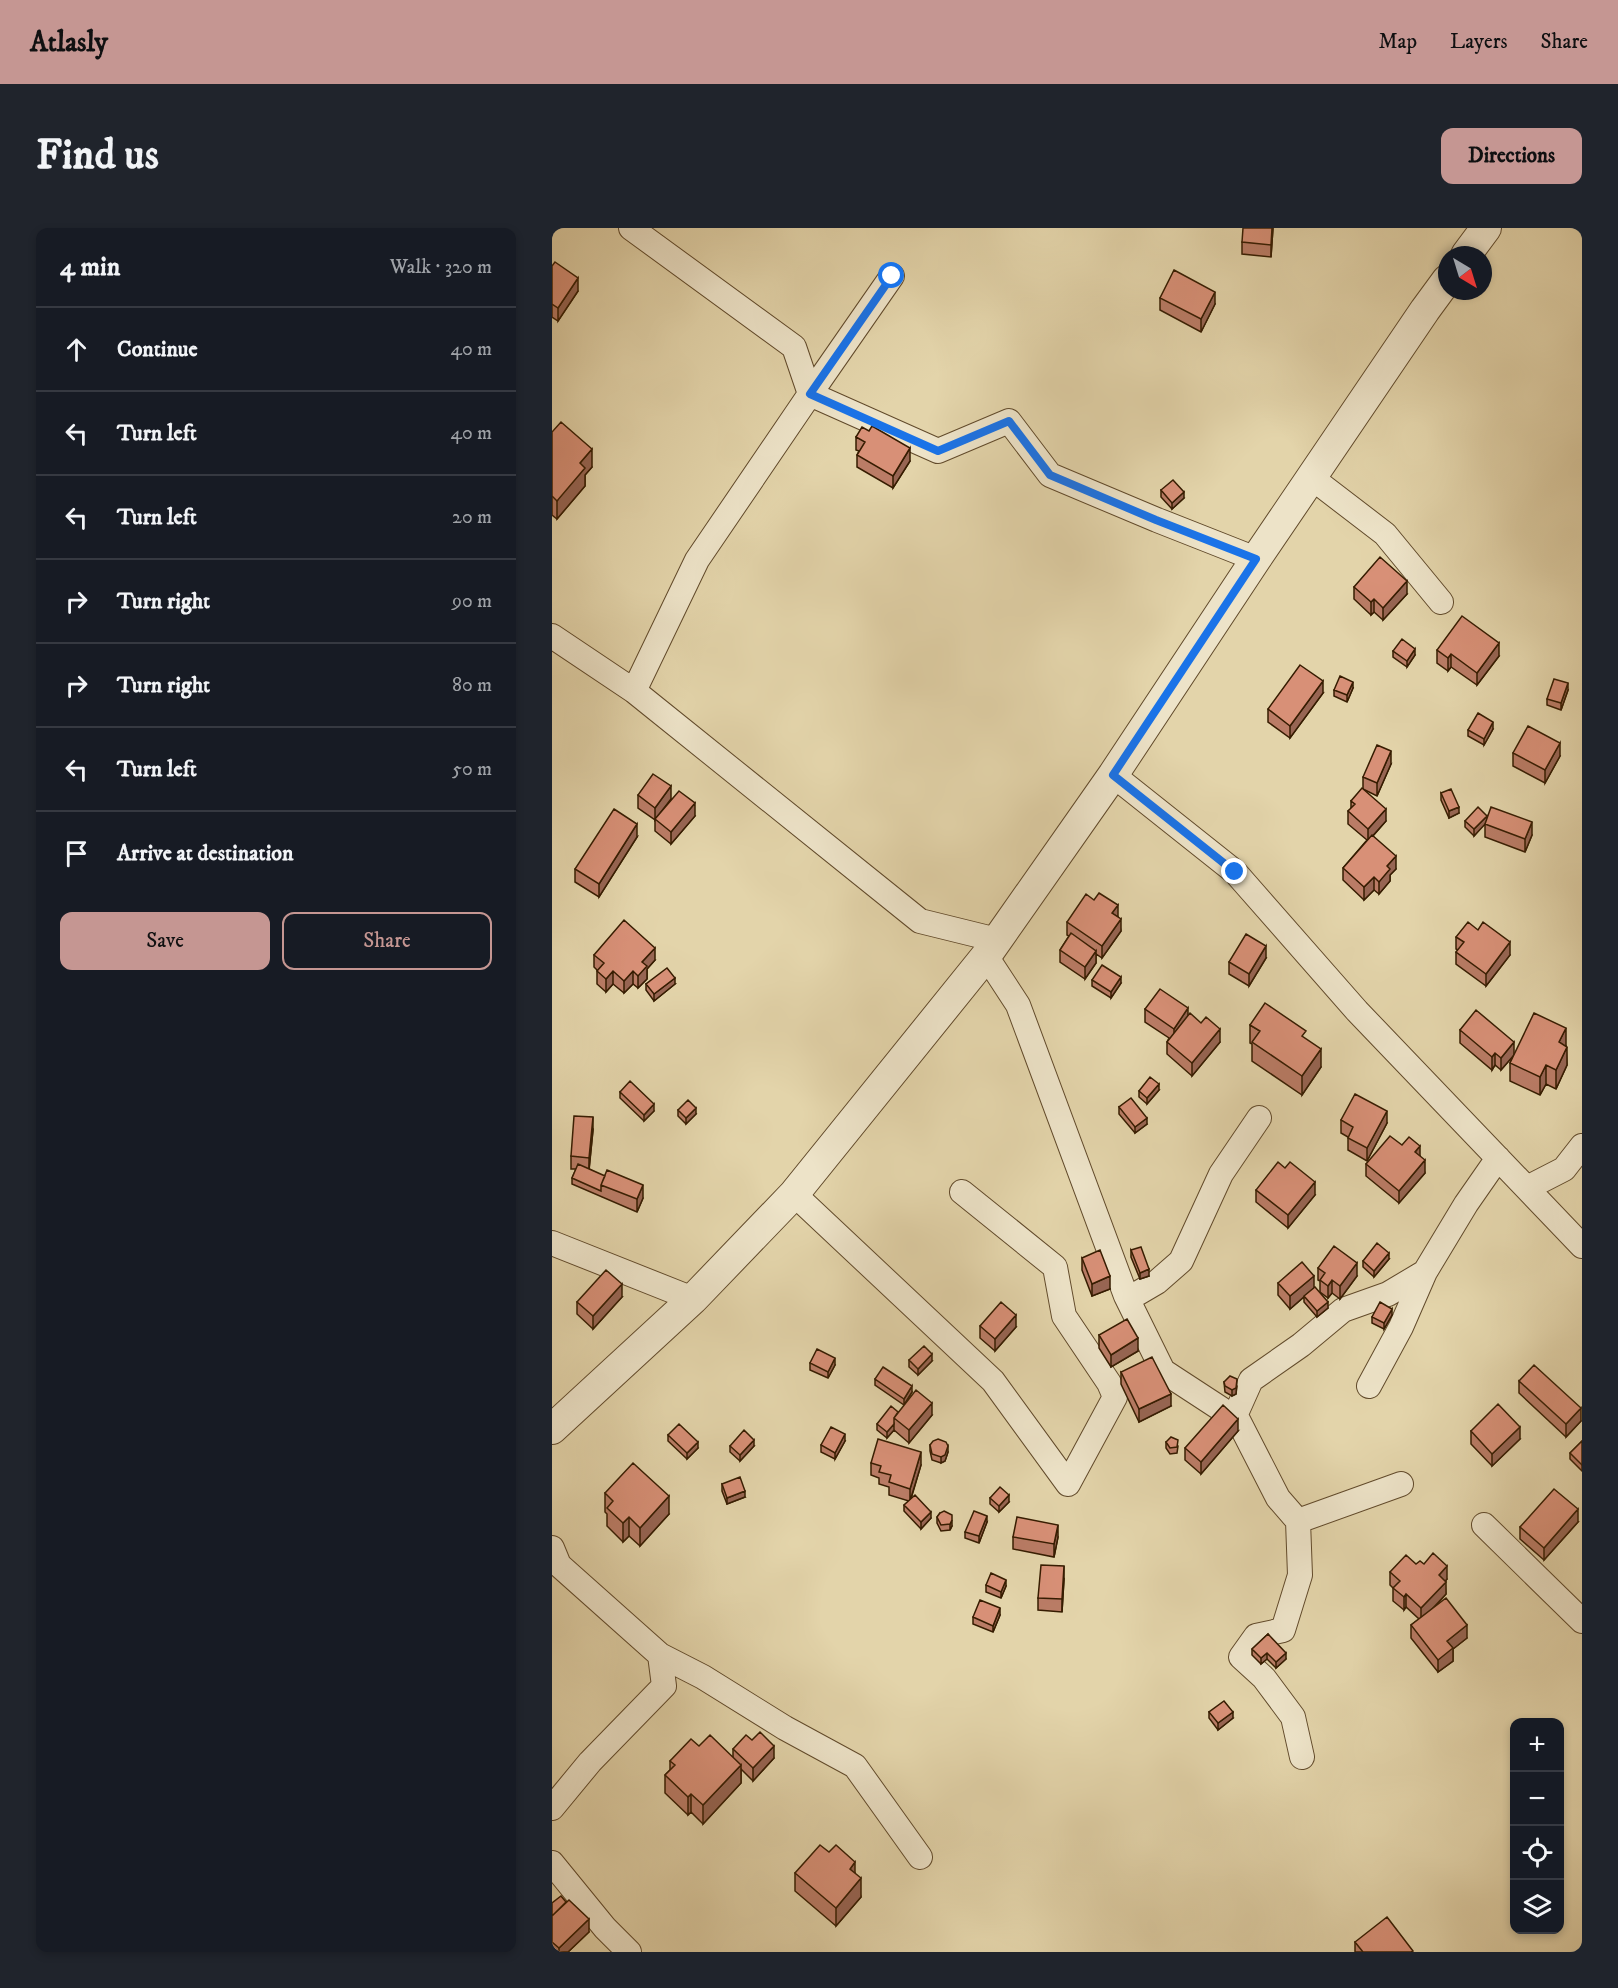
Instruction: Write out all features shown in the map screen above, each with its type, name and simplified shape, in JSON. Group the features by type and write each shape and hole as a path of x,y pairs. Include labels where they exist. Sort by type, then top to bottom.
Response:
{"street":[{"path":"631,228 794,347 810,394 938,451 1009,421 1050,475 1256,559"},
{"path":"1473,246 1486,228"},
{"path":"634,691 697,560 892,276"},
{"path":"552,1429 693,1299 794,1194 992,948 1113,775 1256,559 1438,292"},
{"path":"1312,478 1385,534 1441,603"},
{"path":"552,636 634,691 920,921 992,948 1018,1005 1128,1299 1163,1371 1238,1420 1278,1498 1298,1521 1300,1575 1283,1630 1257,1636 1241,1657 1264,1678 1293,1717 1302,1757"},
{"path":"1113,775 1235,872 1357,1011 1582,1246"},
{"path":"1128,1299 1157,1282 1181,1260 1221,1174 1259,1118"},
{"path":"1527,1188 1564,1169 1582,1146"},
{"path":"1369,1386 1401,1327 1425,1272 1466,1204 1498,1158"},
{"path":"794,1194 993,1381 1068,1484 1115,1397 1109,1383 1064,1316 1055,1268 962,1192"},
{"path":"552,1243 693,1299"},
{"path":"1234,1418 1251,1380 1301,1345 1343,1310 1388,1294 1425,1272"},
{"path":"1298,1521 1401,1484"},
{"path":"1484,1525 1582,1621"},
{"path":"552,1548 559,1566 660,1655 703,1677 785,1728 855,1766 920,1857"},
{"path":"552,1808 590,1762 664,1686 660,1655"},
{"path":"552,1863 605,1928 629,1952"}],"building":[{"path":"1243,228 1272,228 1271,245 1242,242"},
{"path":"555,262 578,278 558,308 552,304 552,266"},
{"path":"1174,270 1215,292 1201,319 1160,298"},
{"path":"561,422 592,449 580,463 585,468 557,501 552,496 552,432"},
{"path":"872,426 910,448 893,476 857,455 865,442 856,437 862,427 869,431"},
{"path":"1173,480 1184,492 1172,503 1161,490"},
{"path":"1380,557 1407,581 1383,608 1374,599 1371,602 1354,587"},
{"path":"1462,616 1499,643 1477,673 1451,654 1448,658 1437,650"},
{"path":"1402,639 1415,649 1407,661 1393,651"},
{"path":"1300,665 1323,681 1290,726 1268,709"},
{"path":"1340,676 1353,682 1347,695 1334,690"},
{"path":"1554,679 1568,683 1561,703 1547,699"},
{"path":"1478,713 1493,722 1484,739 1468,730"},
{"path":"1528,726 1560,743 1545,770 1513,753"},
{"path":"1377,745 1391,751 1377,783 1363,777"},
{"path":"653,774 671,786 655,808 638,795"},
{"path":"1362,788 1386,809 1368,829 1348,811 1355,804 1351,801"},
{"path":"1451,789 1459,807 1449,811 1441,793"},
{"path":"679,791 695,803 671,832 655,819"},
{"path":"1478,807 1487,816 1474,829 1465,821"},
{"path":"1491,807 1532,822 1525,839 1485,824"},
{"path":"614,809 637,824 599,884 575,869"},
{"path":"1372,835 1396,856 1387,866 1390,869 1379,882 1374,877 1364,887 1343,868"},
{"path":"1099,893 1118,905 1112,913 1121,919 1102,946 1067,922 1086,894 1094,900"},
{"path":"624,920 655,948 642,962 647,966 638,976 633,971 624,981 613,971 606,979 597,971 604,963 594,955"},
{"path":"1468,922 1478,930 1483,922 1510,942 1486,974 1456,952 1464,942 1456,937"},
{"path":"1071,933 1096,951 1085,967 1060,950"},
{"path":"1246,934 1266,946 1249,974 1229,962"},
{"path":"1102,965 1121,977 1111,992 1092,980"},
{"path":"667,968 675,978 654,994 646,984"},
{"path":"1160,989 1188,1008 1174,1029 1145,1009"},
{"path":"1265,1003 1306,1031 1302,1036 1321,1049 1302,1076 1252,1042 1260,1031 1250,1025"},
{"path":"1476,1010 1514,1042 1501,1058 1495,1053 1492,1057 1460,1030"},
{"path":"1190,1013 1201,1023 1206,1017 1220,1029 1192,1063 1167,1042"},
{"path":"1534,1013 1566,1028 1559,1042 1567,1047 1556,1070 1546,1065 1540,1077 1510,1063"},
{"path":"1150,1077 1159,1084 1147,1098 1139,1091"},
{"path":"630,1081 654,1104 644,1115 620,1092"},
{"path":"1355,1094 1387,1111 1367,1148 1348,1138 1353,1127 1341,1120"},
{"path":"1131,1098 1147,1118 1135,1127 1119,1107"},
{"path":"688,1100 696,1108 686,1118 678,1110"},
{"path":"574,1116 593,1117 589,1158 571,1156"},
{"path":"1390,1136 1402,1145 1409,1137 1420,1146 1415,1152 1425,1160 1399,1191 1366,1164"},
{"path":"1278,1162 1285,1168 1290,1162 1315,1182 1288,1215 1256,1190"},
{"path":"578,1164 605,1176 601,1191 572,1178"},
{"path":"607,1170 643,1185 637,1199 601,1185"},
{"path":"1377,1243 1389,1253 1374,1271 1363,1261"},
{"path":"1334,1246 1357,1263 1340,1286 1332,1280 1328,1286 1320,1280 1325,1273 1318,1268"},
{"path":"1141,1247 1149,1269 1140,1273 1131,1250"},
{"path":"1100,1250 1110,1276 1092,1284 1082,1258"},
{"path":"1302,1262 1314,1276 1290,1296 1278,1283"},
{"path":"606,1270 622,1284 593,1316 577,1302"},
{"path":"1315,1287 1328,1302 1317,1311 1304,1296"},
{"path":"1001,1302 1016,1315 995,1339 980,1326"},
{"path":"1380,1302 1392,1309 1384,1323 1372,1317"},
{"path":"1127,1319 1138,1338 1111,1355 1099,1335"},
{"path":"924,1346 932,1354 918,1369 909,1360"},
{"path":"817,1349 835,1358 828,1372 810,1363"},
{"path":"1152,1357 1171,1394 1139,1409 1121,1372"},
{"path":"1534,1365 1581,1408 1566,1424 1519,1381"},
{"path":"883,1367 912,1386 904,1399 875,1379"},
{"path":"1230,1376 1237,1379 1236,1388 1232,1390 1225,1386 1224,1382"},
{"path":"916,1390 932,1403 909,1430 894,1418"},
{"path":"1498,1404 1520,1427 1492,1454 1471,1431"},
{"path":"1223,1405 1238,1419 1201,1462 1185,1448"},
{"path":"891,1406 898,1412 894,1418 894,1424 887,1432 877,1424"},
{"path":"679,1424 698,1442 687,1453 668,1435"},
{"path":"831,1427 845,1434 835,1453 821,1445"},
{"path":"744,1430 754,1440 740,1455 730,1446"},
{"path":"1171,1437 1178,1440 1177,1447 1170,1448 1166,1442"},
{"path":"878,1439 921,1452 910,1489 889,1482 891,1475 879,1472 881,1466 871,1463"},
{"path":"938,1439 946,1442 948,1446 945,1455 941,1457 932,1454 930,1445"},
{"path":"1582,1441 1582,1465 1570,1453"},
{"path":"633,1463 669,1496 640,1528 629,1517 623,1523 607,1508 613,1501 605,1493"},
{"path":"740,1477 745,1491 727,1498 722,1484"},
{"path":"1000,1487 1009,1495 999,1506 990,1498"},
{"path":"1554,1489 1578,1509 1544,1548 1520,1527"},
{"path":"915,1495 931,1512 921,1522 904,1505"},
{"path":"944,1511 952,1515 952,1520 950,1524 941,1525 937,1517"},
{"path":"974,1511 987,1516 979,1536 965,1532"},
{"path":"1017,1517 1058,1525 1054,1544 1013,1537"},
{"path":"1433,1553 1447,1566 1439,1575 1446,1582 1421,1608 1406,1594 1404,1597 1393,1588 1400,1581 1390,1572 1406,1555 1416,1564 1420,1561 1424,1564"},
{"path":"1041,1565 1064,1566 1062,1599 1038,1598"},
{"path":"991,1573 1006,1580 1001,1592 986,1585"},
{"path":"1446,1598 1467,1625 1447,1641 1453,1648 1438,1660 1411,1625"},
{"path":"980,1600 1000,1608 993,1626 973,1617"},
{"path":"1268,1634 1286,1653 1276,1662 1267,1653 1261,1658 1252,1649"},
{"path":"1224,1701 1233,1712 1218,1723 1209,1712"},
{"path":"760,1732 774,1746 753,1768 733,1749 746,1735 752,1740"},
{"path":"710,1735 741,1765 703,1805 691,1794 688,1797 665,1775 675,1765 670,1761 691,1739 699,1746"},
{"path":"820,1845 829,1852 836,1845 855,1862 850,1869 861,1878 836,1908 795,1873"},
{"path":"561,1896 566,1902 552,1916 552,1903"},
{"path":"569,1900 589,1919 559,1948 552,1942 552,1916"},
{"path":"1387,1917 1413,1951 1363,1952 1355,1942"}],"route":[{"path":"892,276 810,394 938,451 1009,421 1050,475 1256,559 1113,775 1235,872"}]}
